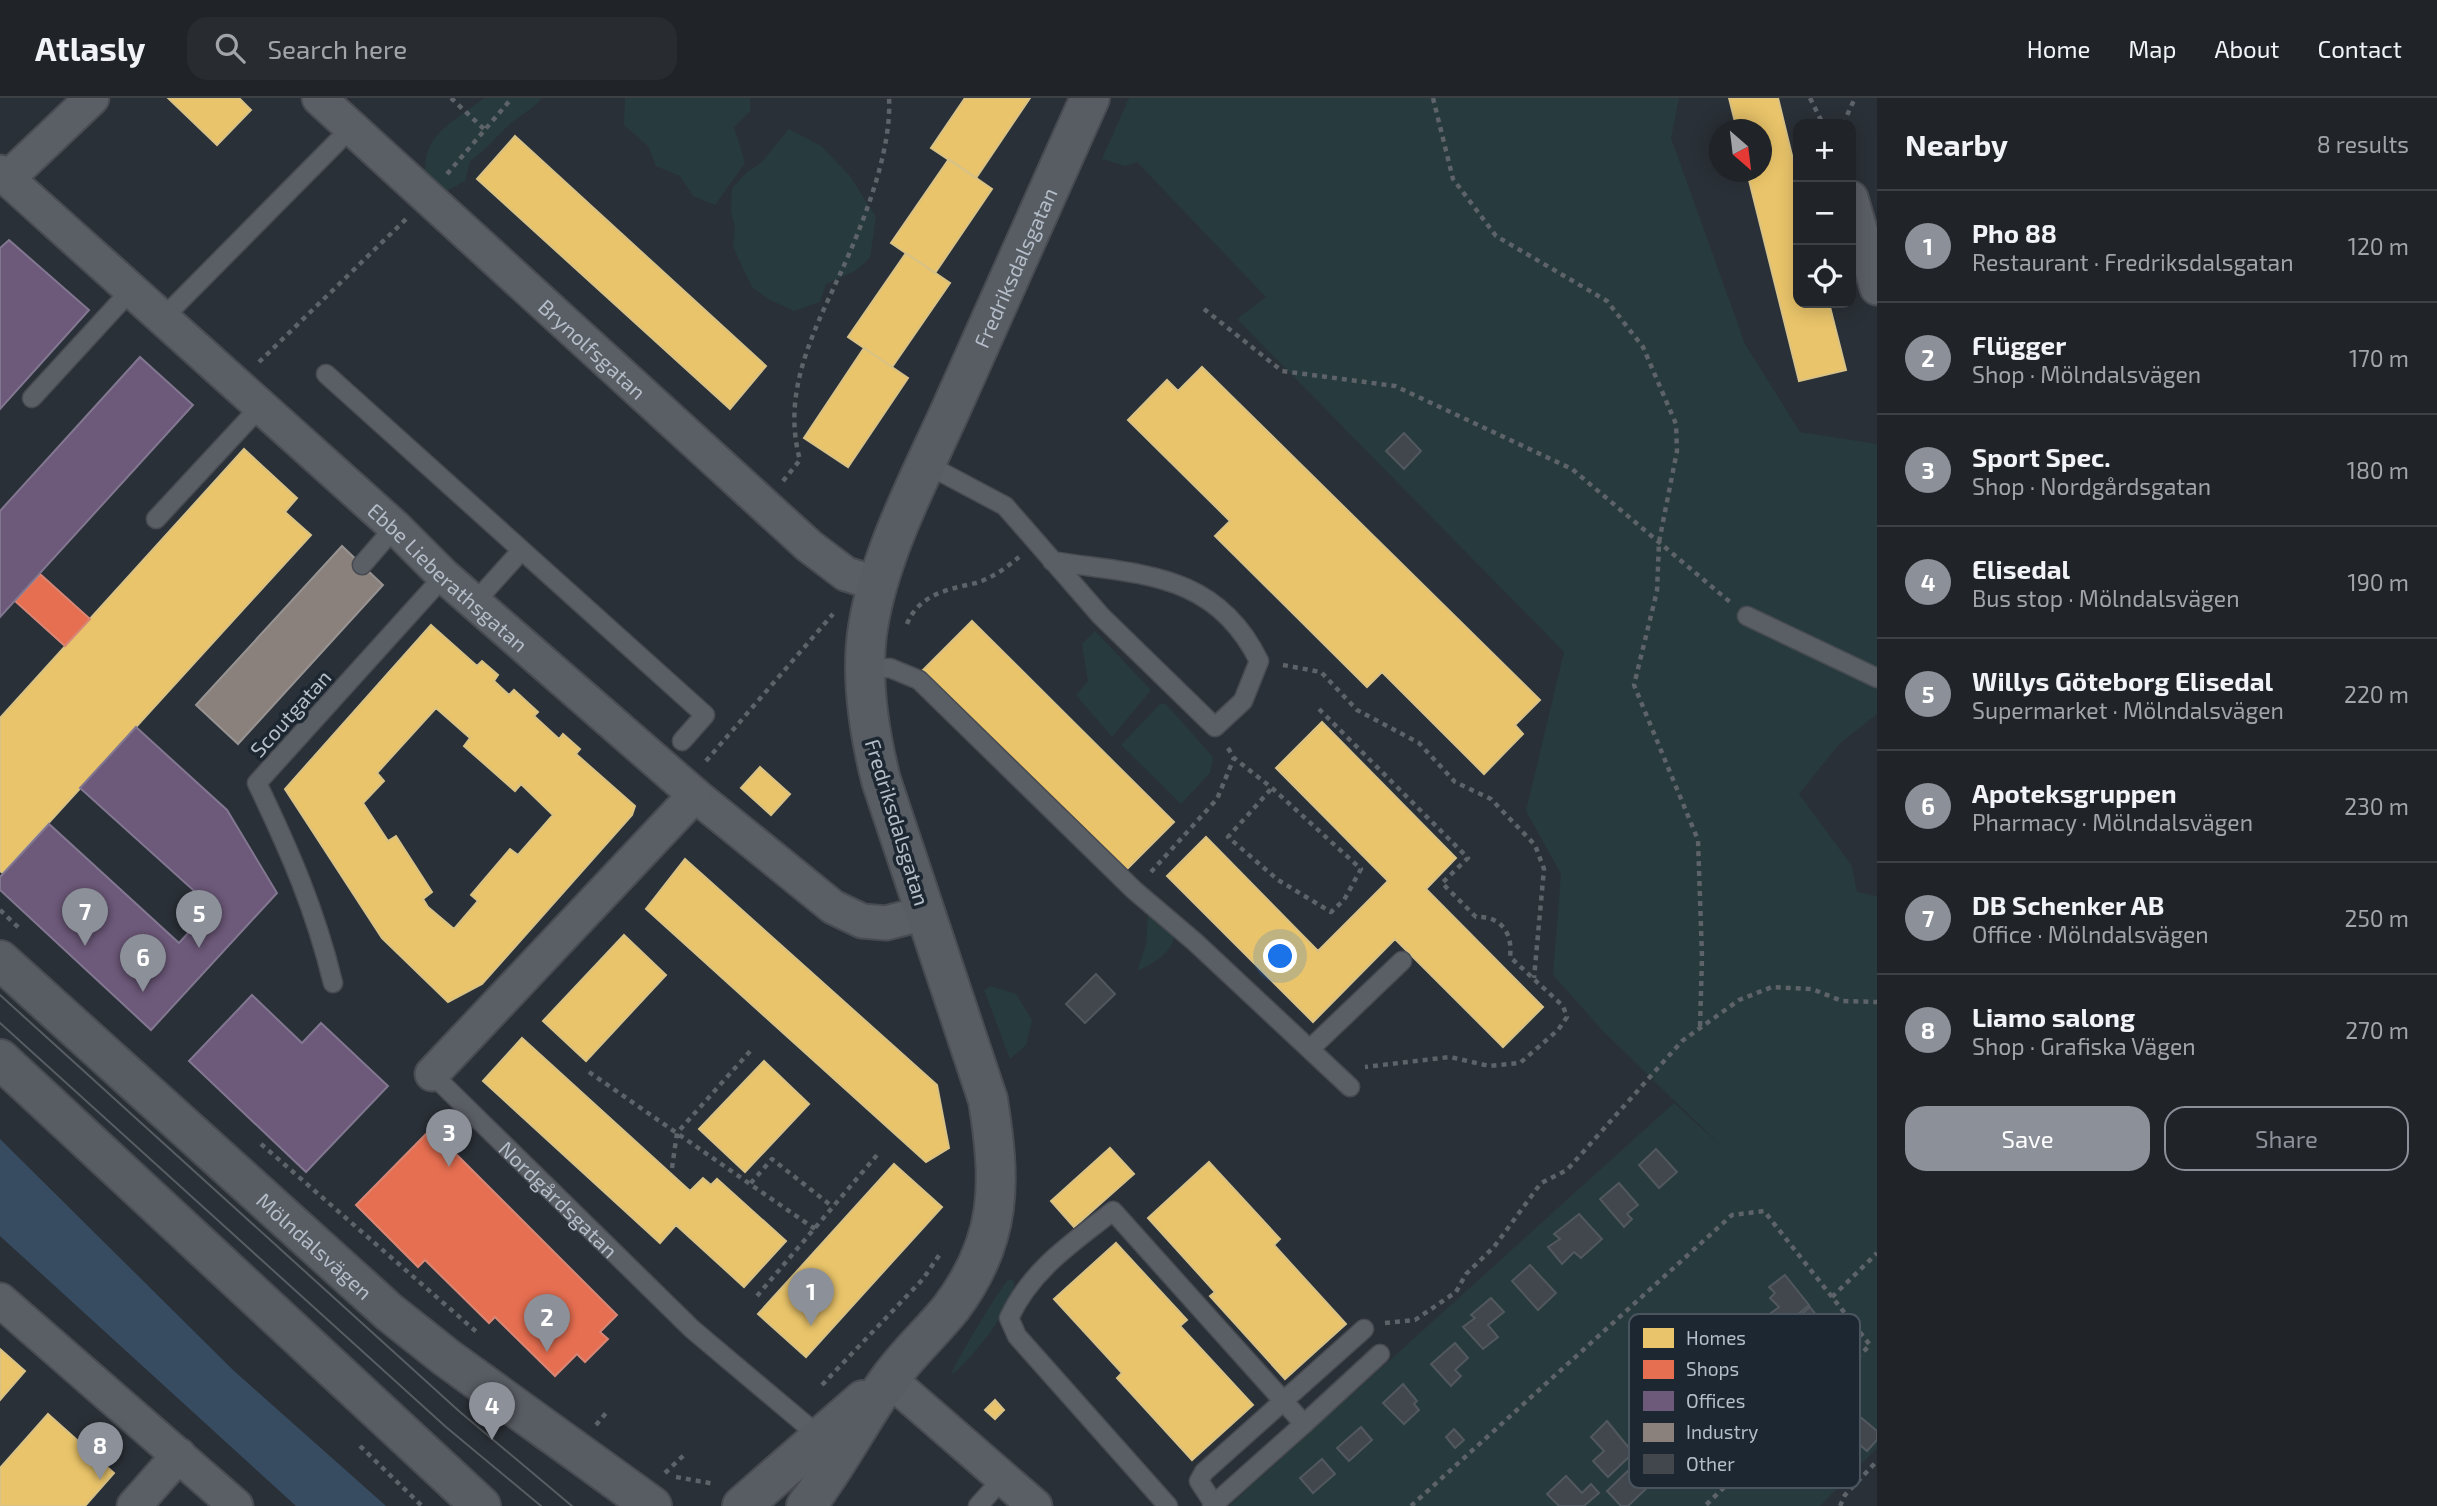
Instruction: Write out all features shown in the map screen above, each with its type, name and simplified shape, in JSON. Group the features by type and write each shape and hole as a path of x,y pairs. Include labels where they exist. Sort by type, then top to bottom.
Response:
{"street":[{"path":"4,175 92,98"},
{"name":"Brynolfsgatan","path":"319,98 809,546 846,575 878,584"},
{"name":"Fredriksdalsgatan","path":"806,1506 889,1379 951,1307 970,1276 992,1229 997,1195 996,1149 988,1100 925,913 872,743 878,669 867,628 878,584 926,464 1090,98"},
{"name":"Ebbe Lieberathsgatan","path":"4,175 395,527 444,576 695,795 833,907 862,921 886,923 925,913"},
{"path":"1856,215 1877,288"},
{"name":"Nordgårdsgatan","path":"432,1074 695,795"},
{"name":"Mölndalsvägen","path":"15,948 389,1312 447,1358 652,1506"},
{"path":"0,1059 481,1506"},
{"path":"0,1300 236,1506"},
{"path":"889,1379 1035,1506"},
{"name":"Fredriksdalsgatan","path":"730,1493 806,1425 889,1379"},
{"path":"134,1506 179,1455"}],"lane":[{"path":"163,317 351,128"},
{"path":"32,398 132,289"},
{"path":"326,374 705,715 682,741"},
{"path":"156,519 261,406"},
{"path":"926,464 1005,506 1035,543 1101,616 1215,727 1243,701 1259,661 1237,623 1212,601 1175,582 1052,561"},
{"path":"362,565 395,527"},
{"path":"475,602 521,551"},
{"name":"Scoutgatan","path":"333,983 322,936 300,872 257,783 444,576"},
{"path":"1747,616 1877,678"},
{"path":"878,669 919,680 1134,890 1311,1048 1350,1087"},
{"path":"1311,1048 1402,961"},
{"name":"Nordgårdsgatan","path":"432,1074 692,1329 806,1425"},
{"path":"1168,1506 1017,1336 1009,1318 1020,1295 1045,1264 1113,1211 1304,1424"},
{"path":"1364,1329 1204,1472 1199,1481 1200,1488 1213,1505 1380,1354"},
{"path":"978,1506 1004,1477"}],"path":[{"path":"451,98 484,129"},
{"path":"237,384 427,199 512,98"},
{"path":"775,489 800,460 794,439 800,366 873,188 890,115 889,98"},
{"path":"1433,98 1453,179 1496,236 1607,301 1643,347 1676,424 1677,451 1659,542 1657,591 1634,685 1698,840 1702,957 1700,1027"},
{"path":"1810,98 1820,119"},
{"path":"1845,119 1855,98"},
{"path":"1204,309 1282,370 1395,386 1572,469 1747,616"},
{"path":"878,669 910,617 925,602 939,591 977,582 1003,571 1035,543"},
{"path":"705,762 839,607"},
{"path":"1259,661 1321,672 1357,710 1419,743 1455,782 1491,799 1535,845 1544,869 1534,979"},
{"path":"1319,709 1468,858 1442,883 1476,916 1489,916 1502,924 1512,940 1510,957 1563,1006 1567,1017 1558,1030 1520,1063 1489,1066 1450,1057 1333,1070"},
{"path":"1215,727 1234,758 1272,788 1361,869 1344,900 1331,912 1278,880 1228,837 1272,788"},
{"path":"1134,890 1217,799 1234,758"},
{"path":"0,911 15,948"},
{"path":"1364,1329 1415,1320 1456,1292 1466,1274 1494,1247 1541,1183 1567,1170 1682,1041 1739,1000 1772,987 1812,989 1842,1001 1877,1002"},
{"path":"672,1168 677,1133 752,1049"},
{"path":"589,1072 815,1229"},
{"path":"260,1143 488,1342"},
{"path":"757,1296 877,1155"},
{"path":"750,1184 772,1159 833,1207"},
{"path":"1411,1506 1732,1215 1764,1211 1845,1314"},
{"path":"806,1425 923,1279 942,1251"},
{"path":"1832,1297 1877,1254"},
{"path":"1860,1332 1870,1345 1860,1355"},
{"path":"596,1426 606,1413"},
{"path":"585,1418 607,1433"},
{"path":"667,1471 685,1454"},
{"path":"1860,1479 1877,1461"},
{"path":"659,1465 678,1478 730,1493"},
{"path":"1705,1506 1723,1488"},
{"path":"1840,1506 1852,1488"}],"shaded area":[{"path":"484,98 542,98 470,161 465,181 446,191 426,183 427,153 432,142 449,124"},
{"path":"625,98 750,98 750,111 734,127 745,163 715,205 693,196 680,176 656,166 648,146 624,125"},
{"path":"1129,98 1679,98 1671,138 1745,344 1800,432 1877,444 1877,714 1839,744 1799,794 1852,866 1857,892 1877,896 1877,1448 1860,1465 1860,1314 1629,1314 1629,1488 1838,1488 1820,1506 1229,1506 1674,1103 1721,1146 1603,1031 1553,975 1561,874 1526,811 1564,652 1237,319 1266,297 1137,162 1125,166 1102,159"},
{"path":"789,129 821,146 850,176 876,217 870,258 855,271 826,284 820,302 794,311 770,300 752,287 733,247 735,228 731,211 732,188 747,172 761,163"},
{"path":"1095,631 1151,690 1112,737 1076,695 1088,681 1082,644"},
{"path":"1160,704 1166,704 1213,757 1210,773 1181,804 1121,745"},
{"path":"1151,912 1174,933 1173,940 1167,952 1137,971 1146,945 1148,914"},
{"path":"991,986 1016,994 1032,1020 1026,1045 1010,1059 984,990"},
{"path":"1009,1279 1014,1281 1013,1290 1001,1316 969,1359 951,1375 979,1324"}],"water":[{"path":"0,1139 233,1370 386,1506 296,1506 0,1236"}],"building: Homes":[{"path":"168,98 239,98 251,110 217,145"},
{"path":"965,98 1030,98 976,178 931,148"},
{"path":"1729,98 1778,98 1793,160 1793,308 1830,308 1846,370 1799,381 1749,182 1772,182 1772,119 1734,119"},
{"path":"515,136 766,366 730,409 477,179"},
{"path":"949,159 992,189 935,273 891,243"},
{"path":"906,253 950,283 892,367 848,337"},
{"path":"864,348 908,378 848,467 804,438"},
{"path":"1202,367 1540,700 1515,725 1523,734 1484,774 1382,672 1367,687 1215,536 1230,521 1128,420 1167,380 1178,391"},
{"path":"244,449 297,498 285,512 311,535 3,873 0,871 0,718"},
{"path":"972,621 1174,822 1125,871 923,670"},
{"path":"431,625 477,666 482,661 498,675 494,681 509,695 514,690 538,712 534,716 559,739 563,734 580,749 576,754 635,806 632,815 482,984 448,1002 382,938 285,789","holes":["436,708 470,738 464,746 515,791 521,784 553,815 518,855 510,849 471,895 478,901 454,929 428,907 423,899 432,892 396,836 388,841 363,803 384,781 377,773"]},
{"path":"1322,722 1456,858 1426,889 1543,1007 1503,1047 1395,939 1313,1022 1167,876 1206,837 1318,951 1388,881 1276,768"},
{"path":"760,767 790,794 771,815 741,788"},
{"path":"685,859 937,1085 949,1148 926,1162 646,909"},
{"path":"624,935 666,975 586,1061 543,1021"},
{"path":"522,1038 690,1191 703,1178 711,1185 717,1179 786,1241 744,1287 676,1225 660,1243 483,1081"},
{"path":"764,1061 809,1104 745,1172 699,1129"},
{"path":"1110,1148 1134,1174 1074,1227 1051,1201"},
{"path":"1209,1162 1280,1239 1274,1245 1346,1324 1285,1379 1210,1296 1215,1292 1148,1218"},
{"path":"894,1164 942,1207 806,1357 758,1314"},
{"path":"1116,1243 1187,1320 1180,1326 1253,1405 1192,1460 1117,1378 1122,1373 1054,1299"},
{"path":"0,1349 25,1371 0,1400"},
{"path":"995,1400 1004,1410 995,1419 985,1410"},
{"path":"48,1414 114,1473 85,1506 0,1506 0,1468"}],"building: Shops":[{"path":"40,574 90,619 65,646 15,601"},
{"path":"431,1129 617,1315 600,1332 608,1339 585,1362 577,1354 555,1376 495,1317 489,1323 425,1260 418,1267 356,1205"}],"building: Offices":[{"path":"9,240 89,310 0,409 0,248"},
{"path":"140,357 193,405 0,617 0,511"},
{"path":"136,727 227,810 277,893 151,1030 0,890 0,877 49,824 179,943 212,907 80,788"},
{"path":"252,995 302,1043 321,1023 388,1086 306,1172 189,1061"}],"building: Industry":[{"path":"342,546 383,585 238,744 196,705"}],"building: Other":[{"path":"1404,433 1421,451 1404,469 1386,451"},
{"path":"1096,974 1115,994 1085,1023 1066,1004"},
{"path":"1656,1149 1677,1172 1659,1188 1639,1165"},
{"path":"1619,1183 1638,1205 1627,1214 1632,1219 1624,1227 1600,1199"},
{"path":"1579,1214 1602,1239 1581,1258 1574,1252 1562,1264 1548,1247 1560,1239 1554,1234"},
{"path":"1530,1265 1556,1293 1538,1310 1512,1281"},
{"path":"1785,1275 1809,1305 1798,1314 1770,1314 1779,1307 1770,1298 1775,1293 1769,1287"},
{"path":"1491,1298 1504,1312 1488,1325 1498,1337 1483,1349 1463,1327 1475,1318 1471,1315"},
{"path":"1810,1307 1815,1314 1802,1314"},
{"path":"1455,1343 1468,1358 1455,1370 1461,1376 1451,1386 1431,1364"},
{"path":"1403,1384 1417,1401 1414,1404 1419,1410 1404,1424 1383,1403"},
{"path":"1860,1417 1877,1431 1877,1440 1867,1451 1860,1445"},
{"path":"1607,1421 1629,1448 1629,1457 1608,1477 1593,1461 1604,1451 1591,1437"},
{"path":"1361,1427 1372,1440 1349,1461 1337,1448"},
{"path":"1454,1429 1464,1440 1455,1448 1446,1437"},
{"path":"1322,1459 1335,1474 1313,1493 1300,1478"},
{"path":"1629,1470 1629,1488 1647,1488 1628,1506 1621,1506 1607,1491"},
{"path":"1566,1476 1582,1493 1591,1484 1599,1493 1584,1506 1559,1506 1547,1494"}],"tram line":[{"path":"0,995 460,1412 572,1506"},
{"path":"0,1023 446,1427 541,1506"}],"place":[{"name":"DB Schenker AB","path":"85,946"},
{"name":"Willys Göteborg Elisedal","path":"199,948"},
{"name":"Apoteksgruppen","path":"143,992"},
{"name":"Sport Spec.","path":"449,1167"},
{"name":"Pho 88","path":"811,1326"},
{"name":"Flügger","path":"547,1352"},
{"name":"Elisedal","path":"492,1440"},
{"name":"Liamo salong","path":"100,1480"}]}
